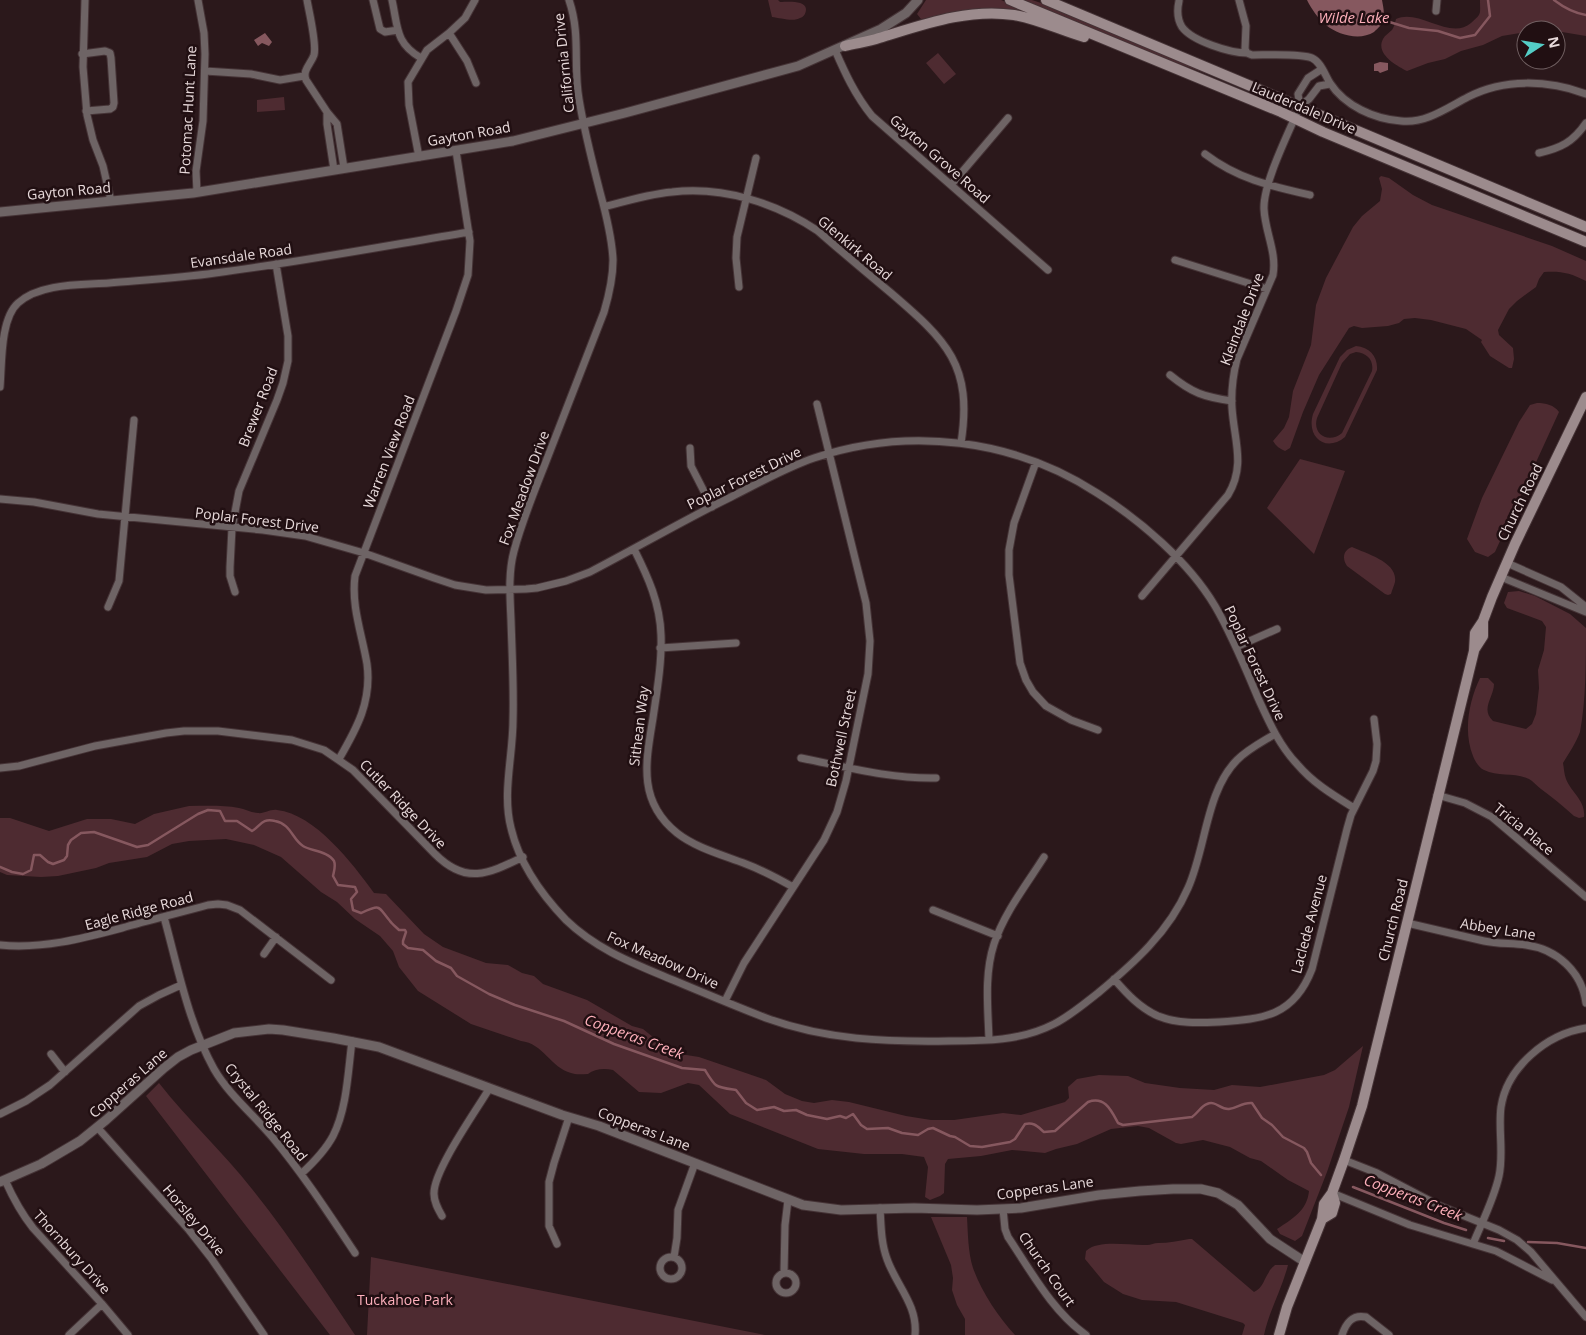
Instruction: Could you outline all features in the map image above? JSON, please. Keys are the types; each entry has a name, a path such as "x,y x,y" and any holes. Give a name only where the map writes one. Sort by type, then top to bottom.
{"main road":[{"name":"Lauderdale Drive","path":"1010,0 1586,242"},
{"name":"Lauderdale Drive","path":"1046,0 1586,227"},
{"path":"840,48 878,39 930,22 989,14 1008,14 1024,17 1069,33 1125,48"},
{"name":"Church Road","path":"1279,1335 1287,1306 1322,1219 1332,1213 1335,1203 1332,1193 1362,1106 1474,651 1483,636 1483,621 1507,563 1586,396"}],"street":[{"path":"85,0 82,54 86,111 103,166 111,201"},
{"name":"Potomac Hunt Lane","path":"197,192 196,171 205,71 204,33 198,0"},
{"path":"304,76 314,55 306,0"},
{"path":"373,0 380,29 385,32 398,30"},
{"path":"392,0 401,41 412,53 421,58"},
{"path":"419,156 409,104 408,82 426,50 465,18 475,0"},
{"name":"California Drive","path":"569,0 576,35 577,84 584,123"},
{"name":"Gayton Road","path":"0,212 197,192 513,141 798,66 890,24 906,13 918,0"},
{"path":"1178,0 1177,12 1182,27 1186,32 1224,49 1247,54 1308,57 1317,62 1330,84 1346,102 1360,110 1392,120 1403,122 1427,118 1469,97 1508,85 1558,85 1586,94"},
{"path":"1239,0 1246,26 1245,49 1247,54"},
{"path":"1436,0 1436,11"},
{"path":"449,33 467,61 476,83"},
{"name":"Gayton Grove Road","path":"840,48 852,87 872,116 1048,270"},
{"path":"82,54 105,51 110,53 111,58 114,102 110,109 86,111"},
{"name":"Kleindale Drive","path":"1142,596 1228,495 1234,483 1239,464 1232,401 1233,380 1238,359 1273,275 1274,262 1264,210 1265,197 1272,172 1300,106 1298,94 1308,78 1322,70"},
{"path":"205,71 251,74 280,80 304,76"},
{"path":"304,76 327,112 327,124 339,169"},
{"name":"Kleindale Drive","path":"1300,106 1309,99 1319,86 1330,84"},
{"path":"951,185 1008,118"},
{"name":"Fox Meadow Drive","path":"584,123 609,228 613,260 612,280 607,302 519,533 512,558 510,590 513,715 508,809 512,832 523,857 542,891 576,929 593,942 619,957 773,1020 808,1030 836,1036 898,1042 1003,1040 1023,1036 1055,1024 1081,1006 1143,953 1158,936 1184,896 1197,866 1216,794 1226,773 1249,749 1275,734"},
{"path":"1539,153 1554,150 1566,144 1573,139 1586,123"},
{"name":"Warren View Road","path":"339,759 359,724 368,685 367,665 354,600 355,576 462,296 470,263 469,232 456,151"},
{"path":"1205,154 1220,166 1237,174 1268,185 1310,195"},
{"path":"739,288 736,258 737,237 756,158"},
{"name":"Glenkirk Road","path":"604,207 659,193 689,190 719,192 786,212 818,231 923,321 935,333 949,353 960,380 965,407 961,443"},
{"name":"Evansdale Road","path":"0,387 5,334 10,316 18,302 29,295 46,289 212,274 469,232"},
{"path":"1174,260 1267,289"},
{"name":"Brewer Road","path":"235,592 230,576 230,566 232,528 239,491 280,391 288,361 288,336 276,264"},
{"path":"1170,375 1193,392 1210,398 1232,401"},
{"name":"Bothwell Street","path":"725,1001 744,963 829,830 841,802 868,674 869,629 866,603 817,404"},
{"path":"108,607 119,581 134,420"},
{"name":"Poplar Forest Drive","path":"0,499 34,502 77,512 305,536 364,552 455,584 486,590 510,590 537,588 590,572 776,473 814,458 857,447 897,442 918,441 971,444 1036,462 1072,478 1111,502 1175,556 1207,593 1226,625 1275,734 1289,755 1310,778 1354,808"},
{"path":"690,448 691,466 712,507"},
{"path":"1036,462 1014,522 1009,550 1009,575 1020,663 1033,692 1046,706 1071,720 1098,730"},
{"name":"Sithean Way","path":"634,549 647,574 659,617 660,648 655,704 646,759 646,774 650,795 658,812 671,828 684,838 768,872 793,887"},
{"path":"1507,563 1561,587 1586,607"},
{"path":"1501,577 1586,612"},
{"path":"1236,647 1277,628"},
{"path":"660,648 736,643"},
{"name":"Laclede Avenue","path":"1114,979 1129,996 1148,1011 1157,1016 1178,1022 1192,1023 1259,1018 1273,1013 1288,1004 1305,986 1312,969 1347,829 1354,808 1376,762 1377,744 1374,719"},
{"name":"Cutler Ridge Drive","path":"0,768 19,766 95,746 166,732 197,730 292,740 324,750 339,759 360,776 434,854 449,866 463,872 486,873 523,857"},
{"path":"801,758 892,776 936,778"},
{"name":"Tricia Place","path":"1438,795 1465,803 1492,817 1586,897"},
{"path":"989,1040 988,976 994,944 1011,909 1044,857"},
{"name":"Eagle Ridge Road","path":"0,944 22,946 78,940 208,905 218,904 240,910 331,980"},
{"path":"933,910 998,936"},
{"name":"Crystal Ridge Road","path":"164,917 182,985 202,1045 219,1078 272,1137 301,1174 356,1253"},
{"name":"Abbey Lane","path":"1406,923 1484,942 1526,945 1548,951 1560,959 1576,976 1581,985 1586,1003"},
{"path":"264,954 276,937"},
{"path":"0,1114 39,1093 140,1006 182,985"},
{"path":"1474,1244 1499,1177 1501,1160 1501,1107 1509,1085 1519,1069 1538,1049 1557,1037 1586,1028"},
{"name":"Copperas Lane","path":"3,1181 48,1160 80,1141 178,1057 202,1045 234,1033 269,1029 352,1041 379,1047 489,1089 599,1126 788,1200 822,1208 841,1210 880,1208 1003,1209 1140,1190 1201,1189 1218,1193 1238,1205 1270,1239 1305,1262"},
{"path":"301,1174 326,1148 335,1131 342,1109 352,1041"},
{"path":"51,1054 65,1072"},
{"path":"442,1216 435,1202 436,1178 489,1089"},
{"path":"557,1244 549,1226 549,1182 569,1117"},
{"name":"Horsley Drive","path":"97,1127 189,1230 211,1258 264,1335"},
{"path":"1344,1160 1377,1173 1440,1206 1505,1233 1517,1240 1531,1252 1586,1317"},
{"path":"674,1257 678,1238 678,1210 695,1163"},
{"name":"Thornbury Drive","path":"3,1181 24,1217 128,1335"},
{"path":"1332,1193 1410,1225 1474,1244 1511,1258 1555,1281"},
{"path":"784,1273 788,1200"},
{"path":"880,1208 884,1250 891,1269 912,1309 915,1335"},
{"name":"Church Court","path":"1003,1209 1005,1229 1008,1237 1061,1313 1086,1335"},
{"path":"69,1335 102,1304"},
{"path":"1342,1335 1347,1323 1361,1316 1389,1335"}],"green space":[{"path":"768,0 803,4 806,9 804,16 794,20 772,17"},
{"path":"926,0 1001,0 1021,9 1020,11 921,19 917,14"},
{"path":"1024,0 1032,0 1056,8 1222,77 1221,79 1158,56"},
{"path":"1480,0 1586,0 1586,36 1566,33 1566,20 1516,20 1516,34 1502,36 1445,59 1407,71 1388,59 1382,50 1381,44 1383,39 1392,30 1396,19 1414,18 1444,27 1463,28 1479,15"},
{"path":"938,53 956,74 944,84 926,63"},
{"path":"284,97 285,110 257,112 257,100"},
{"path":"1381,176 1389,178 1413,195 1432,205 1552,246 1586,261 1586,281 1566,273 1544,272 1536,287 1509,309 1498,330 1499,335 1513,348 1514,359 1512,368 1490,356 1481,342 1482,340 1466,329 1431,320 1404,319 1399,323 1388,326 1362,328 1354,326 1349,328 1319,375 1290,448 1285,451 1273,441 1284,428 1289,417 1293,391 1311,345 1316,305 1326,278 1353,227 1362,216 1380,201 1382,189 1379,178"},
{"path":"1356,346 1365,348 1374,357 1377,370 1345,437 1338,442 1325,443 1315,436 1312,430 1313,414 1340,357 1347,350","holes":["1360,353 1371,360 1372,371 1342,433 1332,438 1327,438 1319,433 1316,424 1317,418 1342,363 1350,354"]},
{"path":"1537,403 1550,405 1559,412 1495,552 1488,557 1475,552 1467,539 1482,498 1519,422 1530,405"},
{"path":"1300,459 1345,471 1314,554 1267,508"},
{"path":"1352,547 1373,556 1392,569 1395,575 1395,582 1391,594 1385,594 1347,566 1344,555"},
{"path":"1519,591 1535,596 1570,614 1586,628 1585,694 1580,732 1563,763 1568,784 1583,806 1584,817 1574,816 1529,779 1482,769 1475,760 1470,746 1468,726 1470,706 1480,678 1488,678 1494,684 1488,707 1489,716 1493,721 1526,729 1532,724 1536,714 1539,688 1538,670 1544,650 1546,627 1542,621 1507,608 1504,603 1508,592"},
{"path":"189,806 227,806 260,813 277,810 291,814 319,830 344,855 374,893 386,894 424,934 443,947 486,963 508,965 522,973 534,976 543,984 587,1000 632,1026 643,1029 669,1050 699,1057 766,1080 785,1094 802,1101 814,1103 832,1100 849,1102 931,1120 954,1120 1003,1113 1021,1115 1065,1102 1069,1098 1068,1087 1077,1079 1099,1075 1128,1076 1145,1083 1180,1088 1214,1090 1232,1085 1260,1087 1324,1075 1335,1070 1363,1046 1349,1107 1327,1172 1302,1236 1295,1241 1280,1234 1277,1229 1298,1214 1308,1198 1309,1191 1288,1180 1261,1161 1250,1158 1230,1147 1203,1140 1181,1144 1176,1143 1149,1128 1138,1126 1111,1129 1077,1144 1045,1153 1012,1150 981,1156 948,1159 945,1164 944,1193 930,1200 925,1197 928,1167 924,1157 902,1154 864,1154 818,1149 730,1114 699,1085 688,1083 661,1093 639,1092 613,1070 599,1069 588,1074 571,1073 558,1066 529,1043 471,1024 418,991 399,967 393,951 380,936 355,919 337,902 321,892 281,857 254,845 226,839 189,841 172,844 147,857 109,863 96,868 58,876 7,875 0,872 0,818 10,818 49,831 87,819 111,819 135,824 154,814"},
{"name":"Tuckahoe Park","path":"159,1083 266,1206 355,1335 330,1335 146,1096"},
{"path":"931,1217 967,1217 968,1243 973,1268 991,1304 1015,1335 965,1335 965,1319 957,1305 952,1290 951,1265"},
{"path":"1192,1239 1254,1292 1261,1286 1275,1265 1288,1265 1264,1335 1242,1335 1245,1325 1243,1323 1176,1302 1142,1300 1123,1294 1104,1282 1085,1259 1086,1251 1099,1245 1148,1245"},
{"name":"Tuckahoe Park","path":"371,1257 765,1335 367,1335"}],"water":[{"name":"Wilde Lake","path":"1307,0 1382,0 1383,20 1374,32 1368,35 1349,36 1331,29 1323,23"},
{"path":"265,33 272,42 269,46 262,43 258,46 254,40"},
{"path":"1380,62 1388,63 1388,70 1380,73 1374,71 1374,64"}],"waterway":[{"path":"1383,20 1409,28 1438,31 1460,38 1475,35 1490,16 1488,0"},
{"path":"1554,0 1577,13 1586,15"},
{"name":"Copperas Creek","path":"0,867 23,874 31,870 34,855 40,855 53,864 64,860 67,856 68,845 71,840 81,833 94,832 137,847 148,845 198,814 208,810 220,811 225,821 237,821 252,831 264,822 275,821 285,825 299,843 306,848 328,855 334,861 333,876 338,885 355,887 357,892 351,899 353,910 361,913 373,908 381,910 399,930 405,930 403,944 408,948 423,950 436,961 451,968 457,976 489,994 515,1005 564,1021 614,1044 682,1068 705,1070 717,1086 736,1090 746,1103 757,1110 774,1107 784,1111 796,1110 807,1115 827,1119 840,1116 846,1118 853,1114 861,1125 867,1129 888,1128 902,1133 918,1135 933,1128 955,1137 970,1146 982,1147 1010,1142 1015,1139 1025,1124 1033,1124 1044,1132 1055,1131 1088,1102 1094,1101 1107,1105 1118,1123 1123,1125 1192,1117 1203,1106 1210,1103 1226,1109 1252,1103 1262,1118 1272,1125 1283,1137 1304,1148 1311,1163 1321,1175"},
{"name":"Copperas Creek","path":"1353,1187 1466,1230"},
{"name":"Copperas Creek","path":"1488,1238 1504,1241"},
{"name":"Copperas Creek","path":"1528,1242 1557,1243 1586,1248"}]}
